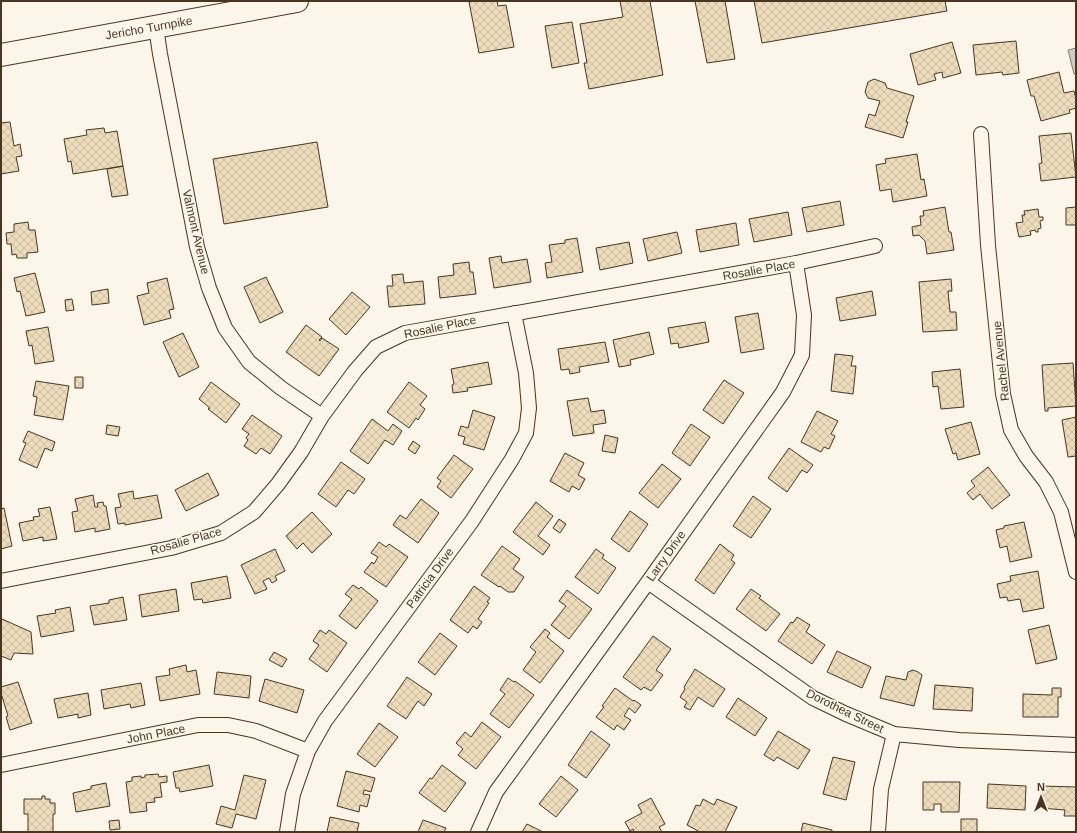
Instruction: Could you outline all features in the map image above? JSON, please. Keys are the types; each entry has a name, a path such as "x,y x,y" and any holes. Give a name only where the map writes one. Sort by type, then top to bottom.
{"main road":[{"name":"Jericho Turnpike","path":"1,55 297,1"}],"street":[{"name":"Valmont Avenue","path":"156,27 197,247 209,288 225,328 250,362 281,388 322,416"},
{"name":"Rachel Avenue","path":"981,134 988,245 1003,394 1011,430 1026,456 1046,482 1060,512 1076,572"},
{"name":"Rosalie Place","path":"1,581 171,548 221,533 254,512 278,484 301,452 322,416 355,371 376,347 405,333 796,263 875,246"},
{"name":"Larry Drive","path":"478,832 496,792 783,392 802,355 804,315 796,263"},
{"name":"Patricia Drive","path":"287,832 293,794 308,751 325,721 472,521 512,459 526,433 529,408 526,373 514,313"},
{"name":"Dorothea Street","path":"648,582 813,698 846,714 894,734 959,740 1076,745"},
{"name":"John Place","path":"1,765 198,725 228,725 256,731 308,751"},
{"path":"878,832 881,789 894,734"}],"shaded area":[{"path":"1076,48 1076,74 1074,74 1068,50"}],"building":[{"path":"497,1 498,6 506,5 514,47 479,53 469,2"},
{"path":"620,1 650,1 663,75 589,89 584,63 587,63 580,24 623,17"},
{"path":"695,1 725,1 735,59 707,63"},
{"path":"754,1 945,1 947,11 762,43"},
{"path":"572,22 579,63 552,68 545,26"},
{"path":"1016,41 1019,73 1003,75 1002,72 976,75 973,45"},
{"path":"952,42 961,73 943,78 942,72 934,74 936,80 918,85 910,54"},
{"path":"1059,72 1064,93 1074,91 1076,108 1069,110 1070,113 1041,121 1034,96 1031,96 1027,80"},
{"path":"874,79 885,83 887,88 914,96 903,138 865,127 869,114 875,116 880,101 868,98 865,92 868,82"},
{"path":"10,122 14,146 20,144 22,156 16,157 19,171 1,174 1,123"},
{"path":"104,128 105,133 117,131 123,166 73,174 71,161 68,162 64,139 87,135 86,130"},
{"path":"1071,133 1076,177 1041,181 1039,164 1042,163 1039,136"},
{"path":"317,142 328,207 224,224 213,159"},
{"path":"917,154 921,180 924,179 927,196 893,202 891,189 880,191 876,165 886,163 885,159"},
{"path":"123,166 128,195 112,197 107,169"},
{"path":"840,201 844,225 807,232 802,208"},
{"path":"945,207 949,232 951,232 954,250 927,254 925,241 919,235 913,236 912,227 921,225 920,216 924,216 923,211"},
{"path":"1076,207 1076,225 1066,225 1066,208"},
{"path":"1038,209 1039,217 1043,217 1043,220 1040,221 1041,228 1038,229 1038,232 1035,230 1030,231 1031,235 1019,237 1016,223 1023,222 1022,215 1025,215 1024,211"},
{"path":"788,212 792,235 754,242 749,219"},
{"path":"28,222 29,230 35,230 38,252 27,253 27,258 17,258 16,254 12,255 11,244 7,244 6,233 14,232 14,224"},
{"path":"736,223 739,245 700,252 696,230"},
{"path":"677,232 682,253 648,261 643,239"},
{"path":"577,238 583,272 547,278 545,263 552,262 549,245 565,243 565,240"},
{"path":"629,242 633,263 600,270 596,248"},
{"path":"501,256 502,263 527,259 531,282 494,288 489,258"},
{"path":"469,262 470,272 473,272 476,294 440,298 438,277 454,275 453,264"},
{"path":"35,273 45,312 26,316 20,291 17,292 14,278"},
{"path":"403,274 404,283 423,281 425,304 389,307 387,286 393,286 392,275"},
{"path":"266,277 283,312 260,323 244,287"},
{"path":"167,278 174,309 169,310 171,318 144,325 137,296 149,293 147,283"},
{"path":"951,279 952,291 948,291 950,312 956,312 957,330 923,332 919,282"},
{"path":"108,289 109,303 92,305 91,292"},
{"path":"872,291 876,315 840,321 836,298"},
{"path":"352,292 370,307 346,335 329,319"},
{"path":"72,299 74,310 66,311 65,300"},
{"path":"758,313 764,349 741,353 735,317"},
{"path":"705,322 709,342 679,348 678,343 671,344 668,328"},
{"path":"306,325 322,337 319,340 320,341 322,338 339,349 319,376 286,352"},
{"path":"48,327 54,361 35,364 32,345 29,346 26,331"},
{"path":"649,332 654,354 630,360 631,365 619,367 613,340"},
{"path":"183,333 199,367 179,377 163,342"},
{"path":"605,342 609,362 579,367 580,372 570,374 569,369 561,370 558,349"},
{"path":"835,354 853,356 851,366 856,366 853,394 831,391"},
{"path":"488,362 492,384 467,388 468,391 453,393 452,385 454,384 451,369"},
{"path":"1073,363 1076,406 1048,408 1048,411 1045,411 1042,365"},
{"path":"960,369 964,407 941,409 938,386 933,387 932,372"},
{"path":"75,377 83,377 83,388 75,388"},
{"path":"724,380 744,393 723,424 703,410"},
{"path":"36,381 69,386 63,420 34,415 37,397 33,396"},
{"path":"211,382 240,404 226,423 208,409 210,408 199,399"},
{"path":"409,382 427,396 420,405 425,409 418,420 416,418 409,428 387,412"},
{"path":"588,398 591,412 604,410 606,423 593,425 594,433 573,436 567,401"},
{"path":"473,410 495,417 484,450 463,444 465,437 458,435 461,426 468,428"},
{"path":"817,411 838,421 831,434 835,436 829,449 824,447 821,452 801,442"},
{"path":"252,415 282,436 270,454 261,448 256,454 244,446 248,440 246,438 249,434 242,429"},
{"path":"1076,417 1076,456 1068,457 1062,420"},
{"path":"372,419 388,431 393,424 402,431 393,445 385,440 368,464 350,451"},
{"path":"971,422 980,454 958,460 956,453 953,454 945,429"},
{"path":"691,424 710,437 690,466 672,453"},
{"path":"107,425 120,427 118,436 106,434"},
{"path":"28,431 55,442 52,451 45,448 37,468 19,460 26,443 23,442"},
{"path":"605,435 618,438 615,453 602,451"},
{"path":"413,441 420,446 415,454 408,449"},
{"path":"789,448 813,465 807,473 802,470 787,492 768,478"},
{"path":"565,453 584,463 578,475 585,479 579,490 572,486 569,492 550,481"},
{"path":"454,455 473,469 451,498 437,487 441,481 437,478"},
{"path":"341,462 365,479 354,494 348,490 336,507 318,494"},
{"path":"662,464 681,479 658,508 639,493"},
{"path":"988,467 1010,495 992,509 980,494 973,500 967,493 975,486 971,481"},
{"path":"208,473 219,495 186,511 175,490"},
{"path":"133,491 134,499 157,495 162,518 125,525 125,523 118,524 115,508 121,507 118,494"},
{"path":"93,495 95,507 98,507 97,503 103,502 104,506 106,506 110,529 95,532 95,528 75,532 72,512 78,511 75,499"},
{"path":"753,496 771,509 751,538 733,526"},
{"path":"421,499 439,513 418,543 393,525 400,515 406,519"},
{"path":"536,502 553,516 538,536 550,545 543,555 513,532"},
{"path":"50,507 57,539 43,541 43,537 23,541 19,523 34,520 33,517 40,516 38,509"},
{"path":"4,508 12,546 1,549 1,509"},
{"path":"630,511 648,524 629,552 611,539"},
{"path":"312,512 332,534 312,553 303,543 297,549 286,536"},
{"path":"559,519 566,524 560,533 553,528"},
{"path":"1024,522 1032,557 1010,562 1007,546 1000,548 996,530 1004,528 1004,526"},
{"path":"379,542 386,547 389,544 408,557 386,587 364,572 372,562 374,564 378,557 371,553"},
{"path":"720,544 734,555 731,560 735,563 714,594 695,580"},
{"path":"502,546 520,559 513,569 524,577 514,592 508,592 481,575"},
{"path":"275,549 285,571 275,576 277,580 272,583 269,578 263,581 267,589 255,594 241,565"},
{"path":"596,549 604,555 602,558 616,568 598,594 575,577"},
{"path":"1038,571 1044,608 1023,612 1020,599 1008,601 1007,597 1000,598 997,584 1011,581 1010,576"},
{"path":"227,576 231,598 203,603 202,599 194,600 191,583"},
{"path":"353,585 359,589 361,587 378,601 356,629 339,616 352,599 345,594"},
{"path":"474,586 490,598 487,602 489,603 478,619 482,622 477,629 473,626 468,633 450,620"},
{"path":"176,589 179,611 142,617 139,595"},
{"path":"751,589 761,596 759,598 780,614 766,631 736,609"},
{"path":"567,590 592,609 569,639 551,625 566,606 559,601"},
{"path":"123,597 127,620 94,625 90,606 109,603 109,600"},
{"path":"70,607 74,631 41,637 37,616 56,613 55,610"},
{"path":"797,617 810,625 806,632 825,645 812,664 778,641 791,622 793,623"},
{"path":"2,619 31,632 33,654 14,653 11,660 1,656"},
{"path":"1049,625 1057,659 1036,664 1028,630"},
{"path":"545,629 550,633 547,637 564,651 540,683 523,670 536,652 530,647"},
{"path":"320,630 326,634 329,630 347,643 327,672 309,659 319,645 313,641"},
{"path":"440,633 457,646 435,675 418,662"},
{"path":"653,636 671,649 656,670 663,675 651,691 644,687 641,690 623,677"},
{"path":"837,651 871,667 862,688 827,672"},
{"path":"274,652 287,659 282,667 269,660"},
{"path":"186,665 187,672 196,670 200,694 160,701 156,677 170,675 169,669"},
{"path":"695,669 725,689 713,707 698,697 690,710 684,707 687,702 680,697"},
{"path":"913,670 922,675 914,706 880,698 886,676 906,680 908,672"},
{"path":"217,672 251,676 249,698 214,694"},
{"path":"407,677 432,694 424,706 418,701 406,719 387,706"},
{"path":"508,678 514,682 515,681 534,695 509,728 490,714 505,694 500,690"},
{"path":"265,679 304,690 297,713 259,701"},
{"path":"18,682 32,723 10,730 6,717 8,716 1,693 1,687"},
{"path":"141,683 145,705 131,708 130,704 104,709 101,690"},
{"path":"935,685 973,688 972,711 933,709"},
{"path":"615,688 641,705 635,713 629,708 624,716 631,720 624,730 617,725 614,730 596,717 604,707 602,706"},
{"path":"1052,688 1061,688 1061,697 1058,697 1058,717 1023,717 1023,694 1052,695"},
{"path":"88,693 91,715 78,718 78,714 58,718 54,699"},
{"path":"738,698 767,718 755,736 726,717"},
{"path":"482,722 501,737 476,769 458,755 463,749 456,743 465,732 471,737"},
{"path":"379,723 398,737 375,767 357,754"},
{"path":"591,731 610,745 586,778 568,765"},
{"path":"778,731 810,750 798,769 777,757 774,761 764,755"},
{"path":"833,757 855,762 846,800 823,794"},
{"path":"209,765 213,786 180,792 179,788 176,788 173,772"},
{"path":"442,765 466,783 445,812 419,793"},
{"path":"346,771 375,778 371,792 364,790 363,794 370,795 367,807 360,805 359,812 337,806"},
{"path":"158,774 159,777 167,776 167,782 160,783 162,797 154,798 155,802 146,803 147,811 130,813 126,782 132,781 132,777 141,776 141,778 145,777 145,775"},
{"path":"244,775 266,780 256,819 236,814 232,828 216,824 221,806 235,810"},
{"path":"561,776 578,790 556,817 539,804"},
{"path":"923,782 960,782 959,812 941,812 941,804 934,804 934,810 923,810"},
{"path":"106,783 110,806 76,812 73,793 91,789 91,786"},
{"path":"988,784 1026,786 1025,810 987,808"},
{"path":"1041,786 1076,787 1076,816 1064,816 1065,810 1040,808"},
{"path":"42,796 45,796 45,799 50,799 50,803 55,803 55,814 53,814 53,832 28,832 28,814 24,814 24,799 42,799"},
{"path":"651,798 665,824 659,827 662,832 634,832 633,829 630,831 625,822 642,813 638,805"},
{"path":"703,799 714,805 717,799 737,807 725,832 700,832 687,825 696,805 700,806"},
{"path":"330,817 359,823 357,832 327,832"},
{"path":"961,819 977,819 977,832 961,832"},
{"path":"119,820 120,829 110,830 109,821"},
{"path":"423,820 446,828 444,832 418,832"},
{"path":"803,823 832,830 832,832 801,832"},
{"path":"527,824 543,832 522,832"}]}
